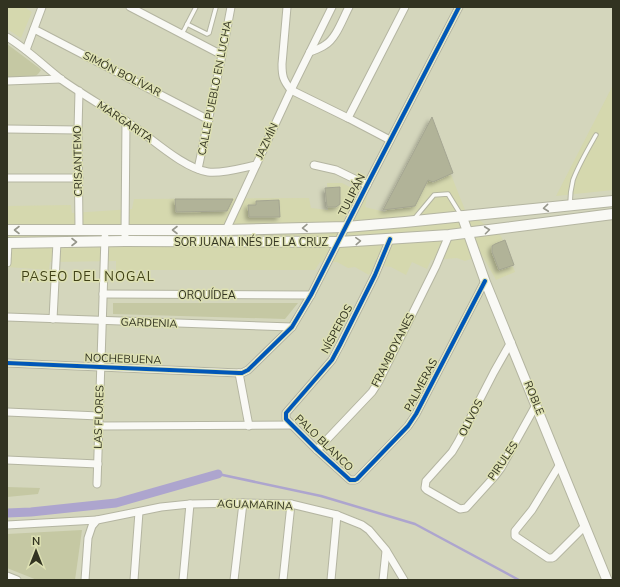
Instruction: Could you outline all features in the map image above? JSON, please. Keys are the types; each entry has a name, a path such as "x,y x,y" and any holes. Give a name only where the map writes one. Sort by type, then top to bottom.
{"main road":[{"name":"SOR JUANA INÉS DE LA CRUZ","path":"7,230 226,230 346,227 412,222 613,201"},
{"name":"SOR JUANA INÉS DE LA CRUZ","path":"8,243 105,241 339,242 449,235 613,214"},
{"path":"272,229 272,242"}],"street":[{"path":"26,50 42,7"},
{"path":"130,7 222,55"},
{"name":"CALLE PUEBLO EN LUCHA","path":"198,169 231,7"},
{"path":"287,7 282,73 285,82 291,90 390,140"},
{"name":"JAZMÍN","path":"226,230 291,90 332,7"},
{"path":"310,52 324,46 329,42 349,7"},
{"path":"348,118 405,7"},
{"name":"TULIPÁN","path":"239,373 248,370 292,328 339,242 459,7"},
{"name":"SIMÓN BOLÍVAR","path":"34,29 209,120"},
{"name":"MARGARITA","path":"7,37 26,50 61,79 126,121 184,163 208,172 218,172 256,165"},
{"path":"7,81 61,79"},
{"name":"CRISANTEMO","path":"79,91 79,230"},
{"path":"125,241 126,121"},
{"path":"7,129 78,130"},
{"path":"314,165 336,170 367,185"},
{"path":"7,178 79,178"},
{"name":"ROBLE","path":"462,216 485,281 607,580"},
{"name":"LAS FLORES","path":"97,484 105,230"},
{"name":"FRAMBOYANES","path":"317,450 372,392 379,381 436,266 449,235"},
{"name":"NÍSPEROS","path":"285,417 286,413 332,360 375,275 390,239"},
{"path":"53,319 57,242"},
{"path":"7,263 8,243"},
{"name":"PALMERAS","path":"352,480 357,479 408,426 416,414 485,281"},
{"name":"ORQUÍDEA","path":"103,294 311,295"},
{"name":"GARDENIA","path":"7,317 292,328"},
{"name":"OLIVOS","path":"460,509 427,490 425,488 426,481 452,452 510,342"},
{"name":"NOCHEBUENA","path":"7,363 239,373"},
{"path":"239,373 249,426"},
{"name":"PIRULES","path":"460,509 466,508 501,468 536,405"},
{"path":"7,412 99,416"},
{"name":"PALO BLANCO","path":"285,417 317,450 350,480 352,480"},
{"path":"99,426 292,425"},
{"path":"7,460 98,464"},
{"path":"560,464 539,500 515,531 515,534 548,558 552,558 585,526"},
{"path":"234,580 243,503"},
{"path":"183,580 190,504"},
{"name":"AGUAMARINA","path":"7,525 97,520 161,507 190,504 291,504 337,515 362,525 369,530 386,550 404,580"},
{"path":"283,580 291,504"},
{"path":"134,580 139,512"},
{"path":"331,580 337,515"},
{"path":"85,580 88,538 92,526 97,520"},
{"path":"383,580 386,550"},
{"path":"7,576 18,580"}],"lane":[{"path":"182,34 196,7"},
{"path":"187,24 206,34 209,33 216,7"},
{"path":"569,205 573,180 596,135"},
{"path":"412,222 434,195 448,194 462,216"}],"shaded area":[{"path":"7,7 24,7 32,12 21,38 7,29"},
{"path":"7,44 39,68 41,70 38,74 34,77 7,77"},
{"path":"613,85 613,190 556,196"},
{"path":"431,124 465,210 501,236 515,272 496,280 482,255 465,261 457,258 431,260 427,269 412,262 406,275 391,267 375,265 369,275 355,267 348,268 337,262 320,262 315,270 116,270 116,261 50,262 49,270 7,267 7,206 71,205 72,213 132,209 134,199 309,198 311,208 328,210 327,183 342,183 367,196 365,207 385,212"},
{"path":"113,303 298,303 285,319 113,314"},
{"path":"7,487 40,488 38,494 7,497"},
{"path":"82,530 75,580 37,580 7,568 7,534"}],"building":[{"path":"432,117 453,173 433,182 428,180 415,206 383,210"},
{"path":"340,187 340,204 336,207 327,207 325,188"},
{"path":"175,199 233,199 227,211 176,212"},
{"path":"279,200 280,217 249,217 248,205 256,205 256,201"},
{"path":"505,240 514,265 499,270 492,252 492,246"}],"waterway":[{"path":"218,474 321,496 415,524 519,580"},
{"path":"7,513 116,503 218,474"}],"cycle path":[{"path":"7,363 239,373 248,370 292,327 311,295 459,7"},
{"path":"390,239 375,275 332,360 286,413 286,419 350,480 357,479 408,426 416,414 485,281"}],"district":[{"name":"PASEO DEL NOGAL","path":"88,277"}]}
